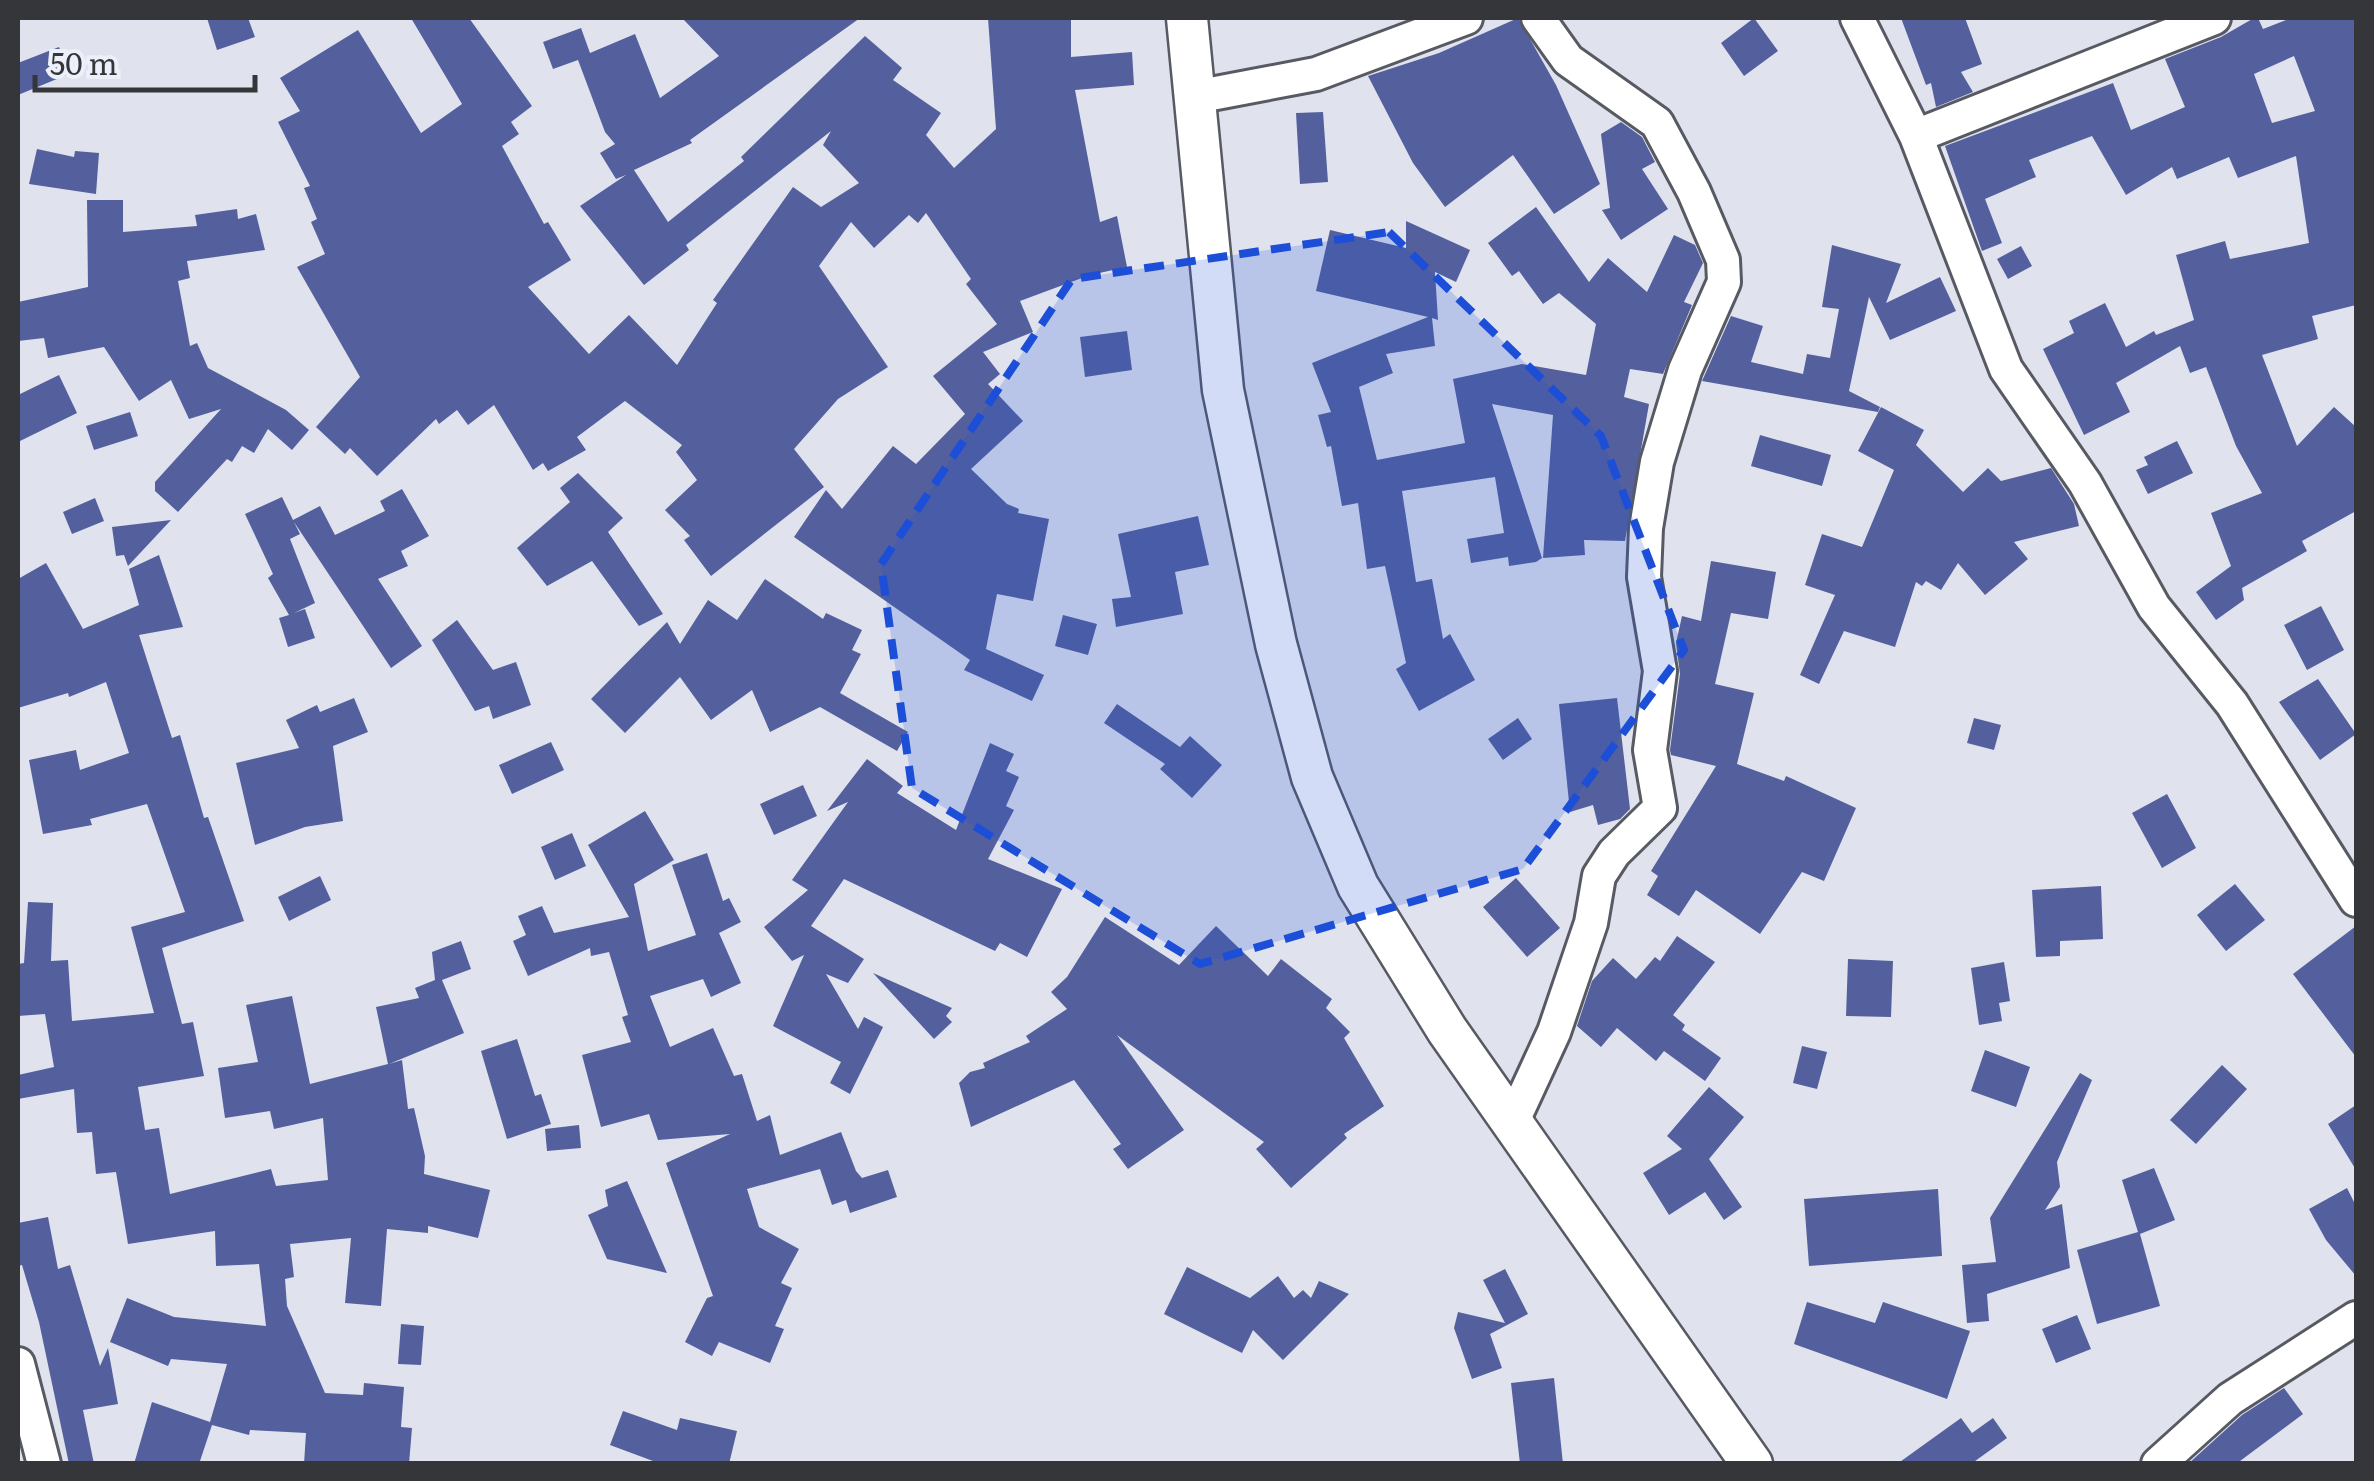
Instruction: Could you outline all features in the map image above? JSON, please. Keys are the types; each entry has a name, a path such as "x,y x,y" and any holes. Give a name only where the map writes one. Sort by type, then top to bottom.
{"main road":[{"path":"1187,18 1223,390 1276,644 1312,776 1358,886 1447,1030 1752,1464"}],"street":[{"path":"1195,97 1316,74 1466,18"},
{"path":"1512,1123 1554,1032 1591,923 1599,876 1614,853 1660,808 1650,750 1660,670 1644,576 1646,528 1656,462 1685,370 1724,282 1723,260 1702,208 1657,122 1568,60 1538,18"},
{"path":"1857,18 1916,136 2006,370 2085,484 2154,607 2232,704 2356,900"},
{"path":"1916,136 2214,18"},
{"path":"2158,1464 2230,1399 2356,1318"},
{"path":"18,1364 44,1464"}],"highlighted area":[{"path":"1389,232 1601,436 1684,650 1523,869 1200,964 912,788 881,564 1072,279"}],"building":[{"path":"207,18 248,18 255,37 217,50"},
{"path":"411,18 469,18 532,106 511,122 519,134 502,146 544,224 548,222 571,260 528,287 589,354 629,315 677,365 717,303 713,300 793,187 821,207 859,183 823,145 831,131 686,245 689,250 644,285 580,206 626,175 616,179 600,153 615,144 605,132 578,60 553,69 543,42 581,28 590,53 635,34 660,98 719,56 682,18 860,18 690,140 692,143 634,170 668,222 744,161 741,157 865,36 902,68 893,80 941,113 926,135 954,168 996,129 988,18 1071,18 1071,57 1132,52 1134,85 1075,90 1100,222 1117,216 1127,267 1090,275 1020,301 1033,332 983,352 1000,374 988,384 1023,421 971,469 1007,504 1019,509 1018,513 1049,519 1033,601 997,594 986,649 1044,675 1032,701 964,670 970,660 794,537 826,490 842,509 893,446 916,464 965,414 933,376 997,324 966,284 971,279 926,213 918,223 909,215 874,248 851,222 819,266 888,367 838,399 794,449 824,487 711,576 684,540 690,536 665,510 697,480 676,452 682,445 625,401 577,437 586,450 548,471 543,463 533,470 494,405 468,425 457,410 439,424 436,419 377,476 350,448 345,454 316,427 360,377 297,267 325,254 311,222 317,219 304,188 310,186 278,122 300,111 280,78 358,30 421,133 462,104"},
{"path":"1518,18 1556,85 1600,184 1554,214 1513,155 1445,207 1413,163 1368,76 1439,53"},
{"path":"1754,18 1778,51 1744,76 1721,43"},
{"path":"1901,18 1965,18 1982,64 1961,72 1973,92 1936,107 1931,83 1926,85"},
{"path":"2254,18 2258,18 2263,29 2291,18 2356,18 2356,305 2312,316 2318,339 2262,355 2297,446 2334,407 2356,427 2356,511 2302,541 2307,551 2242,588 2244,600 2216,620 2196,592 2231,566 2211,513 2262,493 2236,446 2206,367 2190,373 2180,346 2116,383 2130,412 2084,435 2043,349 2074,333 2069,321 2105,303 2126,347 2154,331 2156,335 2194,320 2176,255 2225,241 2230,259 2309,243 2296,156 2238,178 2229,157 2177,179 2172,167 2126,195 2092,136 2029,160 2036,177 1985,199 2002,243 1982,251 1945,146 2113,83 2131,130 2185,107 2165,59 2221,37","holes":["2294,56 2315,111 2272,123 2254,74"]},
{"path":"59,47 69,74 18,95 18,63"},
{"path":"1323,112 1328,182 1300,184 1296,113"},
{"path":"1621,122 1642,137 1655,162 1642,169 1668,209 1621,240 1602,210 1610,208 1601,134"},
{"path":"37,149 74,157 75,151 99,153 96,194 29,184"},
{"path":"87,200 123,200 123,232 197,226 195,215 237,209 238,219 256,214 265,250 187,261 190,278 178,281 190,346 197,343 208,368 286,410 309,430 292,450 268,429 254,453 242,446 232,462 227,459 178,512 155,491 155,482 221,409 189,419 171,380 139,401 104,347 48,358 44,338 18,341 18,302 88,287"},
{"path":"1536,207 1589,282 1608,258 1647,292 1674,235 1695,245 1703,263 1684,302 1692,305 1663,374 1630,369 1624,397 1649,404 1625,541 1584,540 1585,555 1543,558 1553,415 1492,404 1542,558 1536,562 1509,566 1508,557 1471,563 1467,539 1504,533 1495,477 1402,491 1416,582 1432,579 1443,639 1450,634 1475,680 1419,711 1396,669 1406,663 1385,566 1367,569 1358,503 1342,506 1331,446 1327,447 1318,415 1331,412 1312,363 1428,317 1316,291 1330,230 1406,248 1406,221 1470,250 1456,282 1435,272 1435,346 1386,354 1393,373 1359,387 1377,460 1465,443 1453,379 1522,364 1586,375 1596,324 1559,293 1543,304 1519,271 1512,276 1488,243"},
{"path":"1832,245 1901,264 1886,303 1940,277 1956,311 1890,340 1869,297 1849,391 1880,407 1878,412 1702,381 1731,316 1763,326 1751,362 1803,374 1807,354 1830,358 1839,309 1822,307"},
{"path":"2021,246 2032,266 2008,279 1997,259"},
{"path":"1127,331 1132,370 1085,377 1080,337"},
{"path":"59,375 77,413 18,442 18,395"},
{"path":"1881,407 1924,430 1916,445 1963,492 1988,468 2001,481 2051,468 2074,504 2079,526 2014,542 2028,559 1985,595 1958,563 1941,590 1926,581 1922,586 1916,582 1895,647 1844,631 1819,684 1800,675 1835,595 1805,585 1822,534 1862,547 1894,470 1858,451"},
{"path":"130,412 138,436 94,450 86,426"},
{"path":"1760,435 1831,455 1822,486 1751,466"},
{"path":"2177,441 2193,473 2148,494 2136,470 2148,465 2144,457"},
{"path":"578,473 623,518 608,532 663,614 639,626 592,561 547,586 517,548 570,502 560,488"},
{"path":"402,489 429,536 401,551 408,566 378,579 422,646 391,668 294,522 300,534 290,539 315,603 294,613 305,609 315,638 288,647 279,618 289,615 268,578 273,574 245,514 282,497 293,520 320,506 335,535 385,511 380,501"},
{"path":"95,498 104,521 72,534 63,512"},
{"path":"1198,516 1209,565 1175,572 1183,614 1116,627 1112,599 1131,597 1118,534"},
{"path":"171,520 128,566 124,555 116,556 112,527"},
{"path":"159,555 183,627 139,635 172,738 180,735 204,818 208,817 244,921 162,948 182,1024 193,1022 204,1076 138,1087 145,1130 159,1128 170,1194 271,1169 276,1186 328,1180 323,1118 274,1129 270,1111 225,1118 218,1068 258,1062 246,1005 292,996 310,1084 388,1064 376,1007 419,998 415,988 435,980 432,952 461,941 471,969 442,980 464,1033 389,1064 402,1060 408,1109 414,1108 425,1156 424,1174 490,1190 478,1238 428,1226 428,1233 387,1229 381,1306 345,1303 351,1238 290,1244 294,1277 285,1279 287,1306 325,1393 363,1395 364,1383 404,1387 401,1427 412,1428 409,1464 304,1464 306,1433 250,1430 249,1435 212,1425 199,1464 134,1464 152,1402 210,1422 227,1364 171,1359 168,1366 110,1342 127,1298 174,1317 266,1326 259,1264 216,1266 215,1231 128,1244 116,1172 96,1174 92,1132 77,1133 74,1089 18,1099 18,1075 54,1067 45,1014 18,1016 18,964 24,963 28,902 53,903 51,961 68,960 72,1021 154,1013 131,927 185,912 147,804 90,819 92,825 43,834 29,760 76,750 80,770 129,753 106,682 69,697 68,693 18,708 18,579 46,563 83,629 139,605 129,569"},
{"path":"1711,561 1776,572 1768,619 1731,613 1715,684 1754,693 1737,764 1784,781 1786,776 1856,808 1824,881 1802,872 1760,934 1696,890 1679,916 1647,895 1658,876 1651,871 1716,766 1671,755 1670,750 1680,674 1676,643 1682,616 1701,621"},
{"path":"765,579 823,619 826,613 862,630 852,650 861,654 840,693 908,732 897,751 820,707 770,732 752,690 711,720 680,677 625,733 591,699 667,622 680,644 708,600 737,620"},
{"path":"2321,606 2344,650 2307,670 2284,625"},
{"path":"1063,615 1097,624 1088,655 1055,646"},
{"path":"457,620 493,670 516,662 531,705 493,719 489,706 475,711 432,640"},
{"path":"2318,679 2356,734 2320,760 2279,702"},
{"path":"354,698 368,732 333,746 343,821 305,827 255,845 236,763 299,748 286,720 317,705 320,712"},
{"path":"1617,698 1630,809 1620,819 1598,825 1593,805 1570,812 1559,704"},
{"path":"1117,704 1180,747 1190,736 1222,765 1192,798 1160,769 1165,764 1104,723"},
{"path":"1518,718 1532,739 1503,760 1488,739"},
{"path":"1974,718 2001,725 1994,750 1967,743"},
{"path":"551,742 564,770 512,794 499,765"},
{"path":"990,743 1014,754 1006,771 1019,777 1006,806 1014,810 988,859 1062,889 1027,957 1000,943 995,951 844,879 811,926 864,959 848,983 826,974 858,1029 864,1017 883,1027 850,1094 830,1083 841,1062 773,1026 804,955 792,961 764,927 808,890 792,880 848,802 827,811 867,759 903,786 897,793 956,830"},
{"path":"803,785 817,816 774,835 760,804"},
{"path":"2167,794 2196,848 2162,868 2132,813"},
{"path":"645,811 674,860 634,884 648,951 696,935 672,865 707,853 723,901 729,898 741,922 719,933 741,983 711,997 703,979 650,996 670,1047 713,1028 734,1076 742,1074 757,1121 770,1115 780,1155 841,1132 862,1178 888,1170 897,1197 850,1213 846,1200 832,1205 820,1169 747,1189 759,1227 799,1249 781,1283 792,1288 775,1326 784,1329 770,1363 719,1342 712,1356 685,1342 707,1298 713,1296 666,1163 730,1134 658,1140 649,1114 601,1127 582,1055 631,1042 622,1017 628,1015 609,952 591,956 590,948 528,976 513,941 526,935 518,916 542,906 554,933 629,917 588,845"},
{"path":"572,833 586,866 555,880 541,847"},
{"path":"320,876 331,900 289,921 278,897"},
{"path":"1516,878 1560,928 1527,957 1483,907"},
{"path":"2235,884 2265,920 2226,951 2197,915"},
{"path":"2101,886 2103,939 2060,941 2060,956 2036,957 2032,890"},
{"path":"1105,917 1179,965 1216,926 1268,976 1281,959 1332,999 1326,1008 1350,1032 1344,1038 1384,1106 1344,1134 1347,1138 1291,1188 1256,1149 1264,1142 1117,1035 1184,1130 1128,1169 1113,1149 1121,1144 1074,1080 971,1127 959,1083 970,1072 985,1068 983,1063 1030,1042 1026,1036 1067,1009 1051,992 1067,977"},
{"path":"2356,926 2356,1057 2293,974"},
{"path":"1677,936 1715,962 1673,1015 1685,1025 1682,1030 1721,1058 1705,1081 1664,1051 1656,1061 1617,1028 1601,1047 1577,1026 1592,981 1613,958 1636,979 1655,957 1660,961"},
{"path":"1848,959 1893,961 1891,1017 1846,1016"},
{"path":"2004,962 2010,1001 1999,1003 2002,1021 1979,1025 1971,968"},
{"path":"873,973 952,1008 946,1016 952,1022 934,1039"},
{"path":"517,1039 535,1096 541,1094 551,1124 507,1139 481,1051"},
{"path":"1802,1046 1827,1052 1817,1089 1793,1083"},
{"path":"1985,1050 2030,1067 2016,1107 1971,1091"},
{"path":"2222,1065 2247,1089 2196,1144 2170,1120"},
{"path":"2080,1073 2092,1080 2057,1162 2060,1187 2045,1210 2062,1204 2070,1268 1987,1294 1989,1321 1967,1323 1962,1265 1996,1262 1990,1218"},
{"path":"1709,1087 1744,1117 1709,1159 1742,1207 1724,1220 1705,1192 1669,1215 1643,1173 1682,1149 1667,1136"},
{"path":"2356,1105 2356,1170 2328,1124"},
{"path":"579,1125 581,1148 547,1151 545,1129"},
{"path":"2154,1168 2175,1220 2140,1234 2160,1306 2097,1324 2077,1250 2138,1232 2122,1180"},
{"path":"627,1181 667,1273 607,1259 588,1215 608,1206 605,1190"},
{"path":"2347,1188 2356,1206 2356,1276 2326,1240 2309,1209"},
{"path":"1938,1189 1942,1256 1809,1266 1804,1199"},
{"path":"48,1217 58,1269 70,1265 100,1366 108,1348 118,1404 83,1410 94,1464 69,1464 39,1322 22,1265 18,1266 18,1223"},
{"path":"1187,1267 1250,1298 1278,1276 1294,1298 1303,1290 1311,1298 1319,1281 1349,1294 1283,1360 1253,1330 1242,1353 1164,1314"},
{"path":"1505,1269 1528,1314 1490,1334 1502,1368 1472,1379 1454,1328 1458,1312 1505,1323 1483,1280"},
{"path":"1807,1302 1875,1323 1883,1302 1970,1331 1947,1399 1794,1344"},
{"path":"2077,1315 2091,1349 2056,1363 2042,1329"},
{"path":"401,1324 424,1326 421,1365 398,1364"},
{"path":"1554,1378 1563,1464 1520,1464 1511,1383"},
{"path":"2284,1388 2303,1414 2236,1464 2188,1464 2242,1415"},
{"path":"623,1411 677,1430 680,1418 737,1431 729,1464 661,1464 610,1445"},
{"path":"1961,1418 1972,1433 1993,1418 2007,1438 1971,1464 1897,1464"}]}
